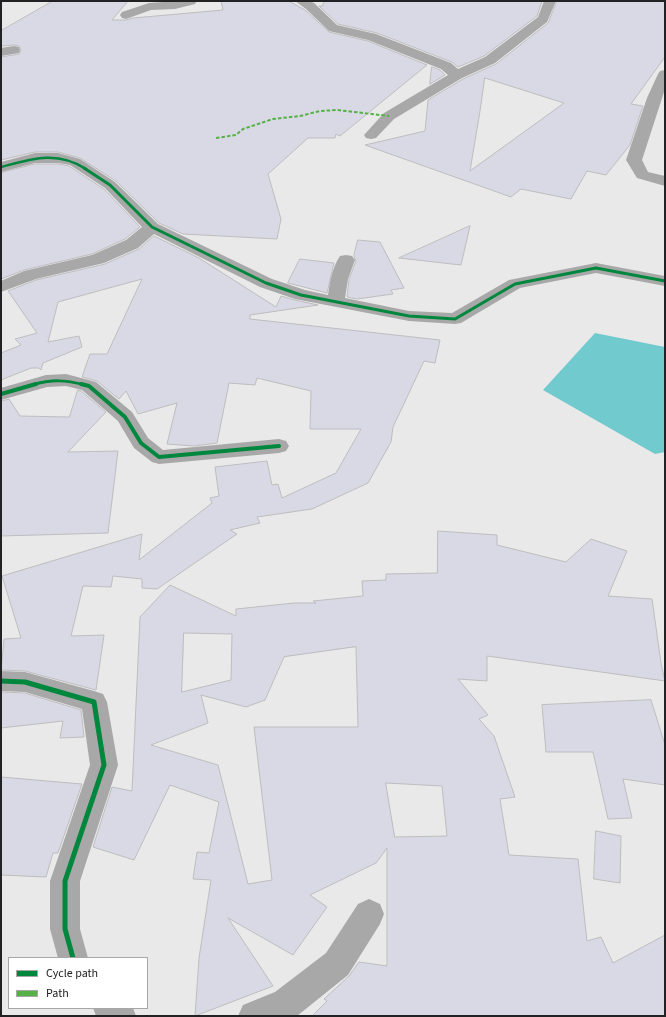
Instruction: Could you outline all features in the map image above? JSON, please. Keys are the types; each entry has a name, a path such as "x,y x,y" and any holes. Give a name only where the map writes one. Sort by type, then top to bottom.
{"street":[{"path":"136,1 156,7"},
{"path":"126,15 149,7 175,5 191,1"},
{"path":"301,1 310,6 333,28 372,37 446,66 457,75"},
{"path":"371,135 389,116 457,75 490,60 543,19 550,1"},
{"path":"665,74 659,99 634,160 642,175 665,181"},
{"path":"1,168 36,158 58,158 75,162 110,185 152,227 266,283 301,295 409,316 454,319 515,284 596,268 665,281"},
{"path":"1,287 30,275 98,259 132,244 152,227"},
{"path":"336,302 339,279 346,260"},
{"path":"1,394 46,381 66,380 89,386 125,416 141,443 159,457 280,446"},
{"path":"1,681 25,682 94,702 104,765 65,881 65,929 73,957"},
{"path":"254,1016 285,1005 337,964 369,914"},
{"path":"110,1009 120,1016"}],"water":[{"path":"595,333 665,347 665,452 655,454 543,390"}],"building":[{"path":"53,1 128,1 112,20 126,20 133,18 223,10 221,1 289,1 305,10 329,32 368,41 427,65 340,136 336,134 335,138 308,138 268,174 281,219 277,239 183,234 159,223 116,181 80,158 58,152 35,152 1,160 1,57 19,54 21,50 19,46 14,45 1,46 1,31"},
{"path":"325,1 542,1 537,16 484,56 458,67 452,62 377,33 338,24 319,6 322,6"},
{"path":"557,1 665,1 665,57 631,104 643,106 630,145 606,175 587,171 571,199 521,189 511,197 365,145 425,131 428,100 463,79 496,64 548,23","holes":["485,78 564,103 470,171"]},
{"path":"432,67 440,70 445,75 430,84"},
{"path":"35,164 58,164 69,166 104,189 140,227 125,239 92,254 24,270 1,279 1,173"},
{"path":"470,226 461,265 399,258"},
{"path":"154,236 199,258 276,307 281,296 318,305 250,315 250,319 440,340 435,363 424,361 393,427 391,442 368,483 312,509 257,517 260,523 230,530 237,534 157,589 142,588 142,579 113,576 111,587 83,586 71,636 104,635 96,690 25,671 1,670 4,639 21,638 2,576 142,534 139,560 212,503 210,498 219,496 215,467 267,461 272,485 278,484 282,498 336,473 361,429 310,429 311,391 257,378 255,385 229,383 217,443 194,446 167,444 177,403 138,414 126,391 119,399 97,381 82,377 90,354 107,354 142,279 58,302 48,342 79,336 82,347 43,363 41,370 39,368 31,368 1,380 1,353 21,345 15,339 37,333 8,291 36,280 105,264 139,249"},
{"path":"358,240 380,242 404,288 391,290 393,294 357,299 347,297 349,279 356,261 354,256"},
{"path":"300,259 334,263 327,293 288,283"},
{"path":"78,390 106,412 68,452 118,451 108,533 1,536 1,401 9,399 20,416 69,417"},
{"path":"438,531 497,535 497,545 566,562 591,539 627,551 608,596 652,599 665,681 487,656 487,681 458,679 488,715 479,719 494,736 515,797 500,799 509,855 578,859 587,941 601,937 613,963 665,935 665,1016 312,1016 327,1001 324,999 349,976 359,962 387,966 387,848 376,863 310,895 327,907 293,955 228,918 273,986 195,1016 199,958 211,880 193,879 197,852 209,853 219,802 170,785 134,860 93,847 112,787 132,791 140,617 170,585 236,616 236,609 294,603 316,603 313,601 363,596 362,581 386,580 386,574 437,573","holes":["184,633 232,634 231,680 182,692","356,647 358,727 254,727 272,880 248,884 218,765 151,745 208,723 201,695 246,707 265,700 284,657","386,783 442,786 447,836 395,837"]},
{"path":"1,692 25,693 81,710 84,737 60,738 63,721 1,728"},
{"path":"651,700 665,745 665,785 623,779 632,818 608,819 593,752 546,752 542,705"},
{"path":"1,777 82,784 58,853 53,853 46,877 1,875"},
{"path":"596,831 621,836 620,883 594,879"}],"marked path":[{"path":"216,138 236,135 243,129 273,119 300,116 320,111 337,110 389,116"}],"cycle path":[{"path":"1,167 35,158 58,158 75,162 110,185 152,227 266,283 301,295 409,316 455,319 515,284 596,268 665,281"},
{"path":"1,394 46,381 66,380 89,386 125,417 141,443 159,457 279,446"},
{"path":"1,681 25,682 94,702 104,765 65,881 65,929 73,957"}]}
